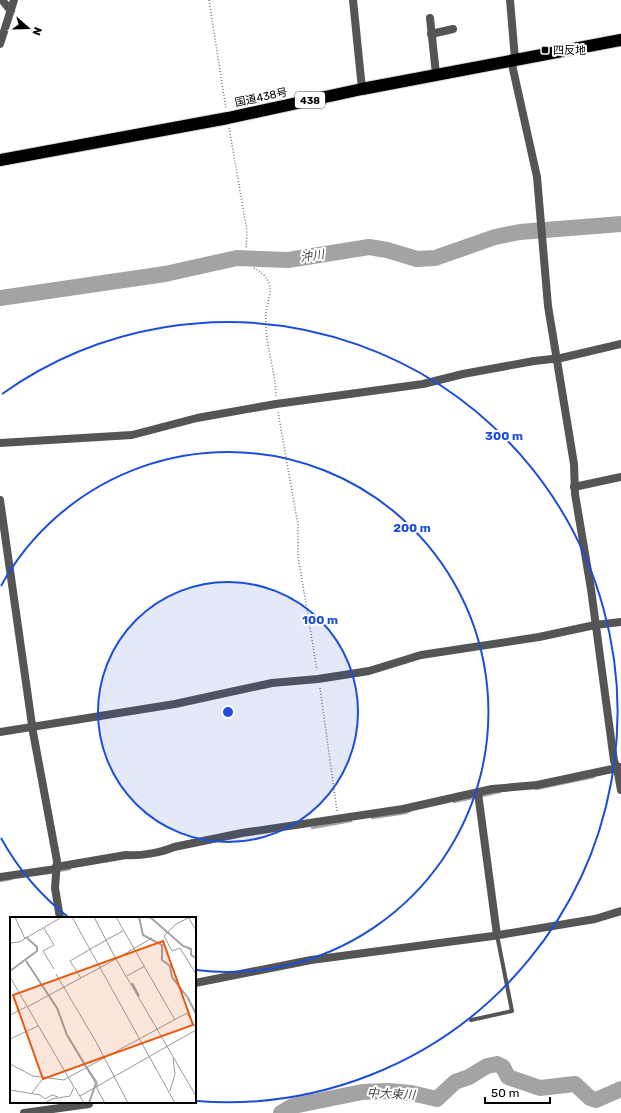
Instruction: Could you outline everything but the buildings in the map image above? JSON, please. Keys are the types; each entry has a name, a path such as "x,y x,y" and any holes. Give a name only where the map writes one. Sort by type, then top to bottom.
{"highway":[{"name":"国道438号","path":"0,160 228,118 436,74 621,40"}],"street":[{"path":"2,0 11,11"},
{"path":"0,44 14,0"},
{"path":"353,0 362,89"},
{"path":"510,0 513,59 537,177 548,306 574,464 574,487 591,589 614,761 619,770 621,790"},
{"path":"430,18 436,74"},
{"path":"432,34 453,29"},
{"path":"0,444 132,435 197,418 276,404 423,384 463,374 557,358 621,344"},
{"path":"574,487 621,477"},
{"path":"0,500 33,728 57,861 55,888 60,917"},
{"path":"0,732 33,728 175,704 272,683 318,679 369,671 421,655 540,637 595,625 621,622"},
{"path":"0,877 56,868 126,854 134,855 166,850 242,833 403,810 478,795 492,789 537,785 619,770"},
{"path":"478,795 497,935"},
{"path":"196,983 311,960 497,935 595,919 621,911"},
{"path":"24,1113 90,1103"}],"lane":[{"path":"471,1020 512,1011 497,935"}],"path":[{"path":"209,0 247,231 246,249"},
{"path":"254,268 264,275 269,282 270,292 266,327 274,369 276,404 298,525 298,556 318,679 338,820"}],"waterway":[{"name":"沖川","path":"0,298 165,274 237,258 288,260 369,247 387,250 417,259 435,258 495,237 520,232 621,224"},
{"path":"536,789 594,777"},
{"path":"454,802 500,792"},
{"path":"372,818 406,813 410,811"},
{"path":"312,828 351,821"},
{"path":"59,871 70,869"},
{"path":"0,881 11,879"},
{"name":"中大束川","path":"281,1113 293,1106 362,1092 388,1091 411,1093 437,1099 455,1082 469,1077 487,1066 497,1064 503,1067 508,1077 540,1088 575,1084 590,1098 596,1100 621,1089"}],"place":[{"name":"四反地","path":"545,50"}]}
